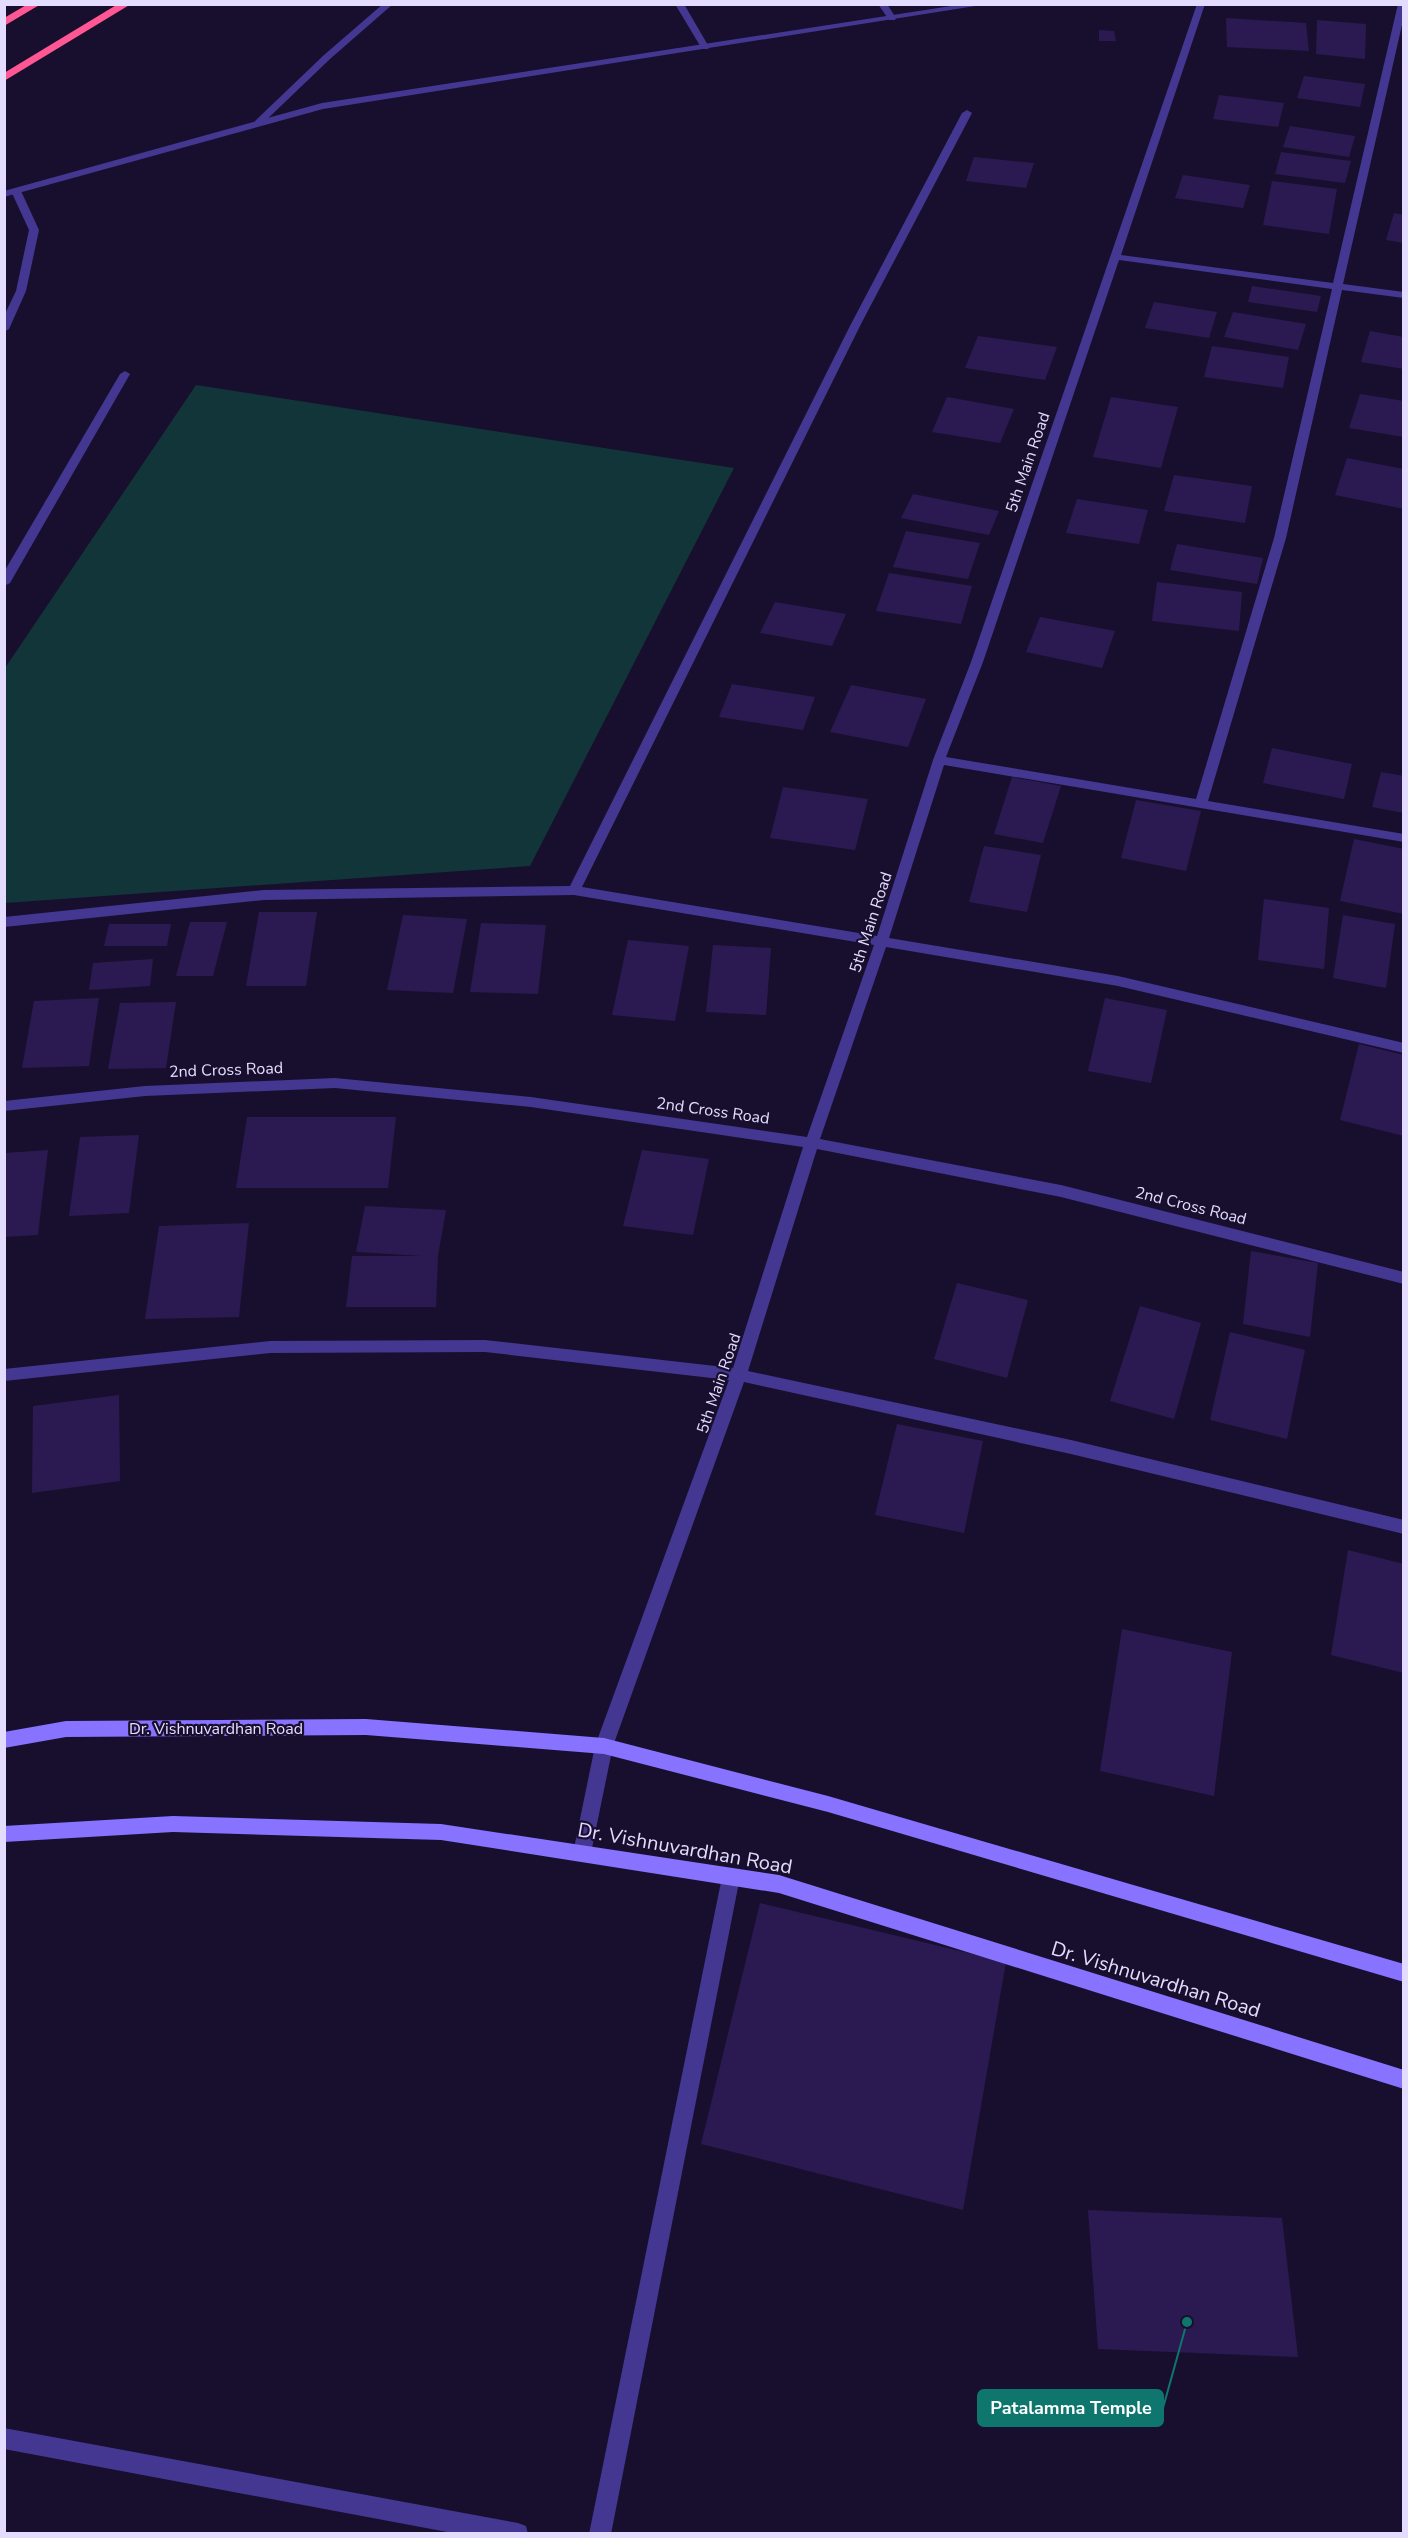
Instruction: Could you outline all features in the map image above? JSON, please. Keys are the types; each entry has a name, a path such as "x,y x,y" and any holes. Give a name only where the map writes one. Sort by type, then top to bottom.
{"highway":[{"path":"4,23 36,4"},
{"path":"4,78 126,4"}],"main road":[{"name":"Dr. Vishnuvardhan Road","path":"4,1740 66,1729 366,1727 604,1746 828,1804 1404,1973"},
{"name":"Dr. Vishnuvardhan Road","path":"4,1834 173,1824 441,1832 779,1884 1404,2080"}],"street":[{"path":"258,123 327,57 389,4"},
{"path":"679,4 705,47"},
{"path":"882,4 892,18"},
{"path":"4,194 322,106 984,4"},
{"name":"5th Main Road","path":"582,1853 604,1746 739,1375 812,1143 882,940 939,760 977,662 1201,4"},
{"path":"1201,803 1280,538 1402,4"},
{"path":"574,890 851,334 968,113"},
{"path":"4,329 21,291 34,230 16,191"},
{"path":"1115,257 1404,295"},
{"path":"4,583 125,374"},
{"path":"939,760 1404,838"},
{"path":"4,922 264,895 574,890 1118,981 1404,1048"},
{"name":"2nd Cross Road","path":"4,1106 146,1091 335,1083 531,1102 812,1143 1061,1191 1404,1278"},
{"path":"4,1376 270,1347 484,1346 739,1375 1071,1447 1404,1527"},
{"path":"600,2534 731,1877"},
{"path":"4,2438 518,2534"}],"green space":[{"path":"196,385 734,468 530,866 5,903 5,668"}],"building":[{"path":"1226,18 1306,23 1309,51 1227,47"},
{"path":"1317,20 1366,24 1365,59 1316,54"},
{"path":"1099,30 1114,31 1116,41 1099,41"},
{"path":"1304,76 1365,84 1360,107 1297,98"},
{"path":"1219,95 1284,103 1278,127 1213,119"},
{"path":"1290,126 1355,136 1349,157 1283,147"},
{"path":"1281,152 1351,161 1345,183 1275,174"},
{"path":"974,157 1034,163 1026,188 966,181"},
{"path":"1183,175 1250,185 1243,208 1175,198"},
{"path":"1272,181 1337,189 1329,234 1263,225"},
{"path":"1394,213 1404,215 1404,243 1386,240"},
{"path":"1252,286 1321,296 1317,312 1248,302"},
{"path":"1154,302 1217,312 1209,338 1145,328"},
{"path":"1233,312 1306,324 1298,350 1224,337"},
{"path":"1370,331 1404,337 1404,369 1361,362"},
{"path":"978,336 1057,347 1045,380 965,368"},
{"path":"1212,346 1289,357 1283,388 1204,377"},
{"path":"1360,394 1404,401 1404,437 1349,428"},
{"path":"947,397 1014,409 1000,443 932,432"},
{"path":"1111,397 1178,407 1161,468 1093,457"},
{"path":"1347,458 1404,469 1404,509 1335,495"},
{"path":"1174,475 1252,486 1245,523 1164,511"},
{"path":"913,494 999,511 989,535 901,518"},
{"path":"1077,499 1148,510 1139,544 1066,533"},
{"path":"906,531 980,543 968,579 893,567"},
{"path":"1177,544 1263,558 1257,584 1170,570"},
{"path":"889,573 972,586 961,624 876,611"},
{"path":"1157,582 1242,592 1239,631 1152,621"},
{"path":"775,602 846,614 832,646 760,633"},
{"path":"1040,617 1115,631 1102,668 1026,652"},
{"path":"732,684 815,697 803,730 719,717"},
{"path":"851,685 926,699 908,747 830,732"},
{"path":"1272,748 1352,764 1344,799 1263,783"},
{"path":"1381,772 1404,776 1404,813 1372,807"},
{"path":"1012,777 1061,786 1043,843 994,834"},
{"path":"783,787 868,799 855,850 770,838"},
{"path":"1136,800 1201,811 1186,871 1121,858"},
{"path":"1354,839 1404,849 1404,914 1340,901"},
{"path":"984,846 1041,855 1027,912 969,902"},
{"path":"1264,899 1329,908 1324,969 1258,960"},
{"path":"259,912 317,912 306,986 246,986"},
{"path":"403,915 467,919 453,993 387,990"},
{"path":"1343,915 1395,924 1386,988 1333,978"},
{"path":"190,922 227,922 213,976 176,976"},
{"path":"481,923 546,925 538,994 470,992"},
{"path":"109,924 171,924 167,946 104,946"},
{"path":"628,940 689,946 675,1021 612,1015"},
{"path":"713,945 771,948 766,1015 706,1012"},
{"path":"153,959 150,986 89,990 93,963"},
{"path":"99,998 89,1066 22,1068 34,1001"},
{"path":"1105,998 1167,1010 1151,1083 1088,1071"},
{"path":"176,1002 166,1068 108,1069 120,1003"},
{"path":"1359,1044 1404,1055 1404,1136 1340,1120"},
{"path":"247,1117 396,1117 388,1188 236,1188"},
{"path":"139,1135 129,1213 69,1216 80,1137"},
{"path":"48,1150 38,1235 5,1237 5,1153"},
{"path":"642,1150 709,1159 693,1235 623,1226"},
{"path":"365,1206 446,1210 438,1256 436,1307 346,1307 352,1256 422,1256 356,1252"},
{"path":"249,1223 239,1317 145,1319 159,1226"},
{"path":"1251,1251 1318,1263 1310,1337 1243,1324"},
{"path":"957,1283 1028,1300 1007,1378 934,1359"},
{"path":"1140,1306 1201,1323 1174,1419 1110,1401"},
{"path":"1230,1332 1305,1350 1287,1439 1210,1420"},
{"path":"119,1395 120,1481 32,1493 33,1406"},
{"path":"897,1424 983,1441 964,1533 875,1515"},
{"path":"1348,1550 1404,1564 1404,1673 1331,1655"},
{"path":"1122,1629 1232,1652 1214,1796 1100,1771"},
{"path":"760,1903 1006,1962 963,2210 701,2144"},
{"path":"1088,2210 1282,2218 1298,2357 1098,2349"}],"place":[{"name":"Patalamma Temple","path":"1187,2322"}]}
